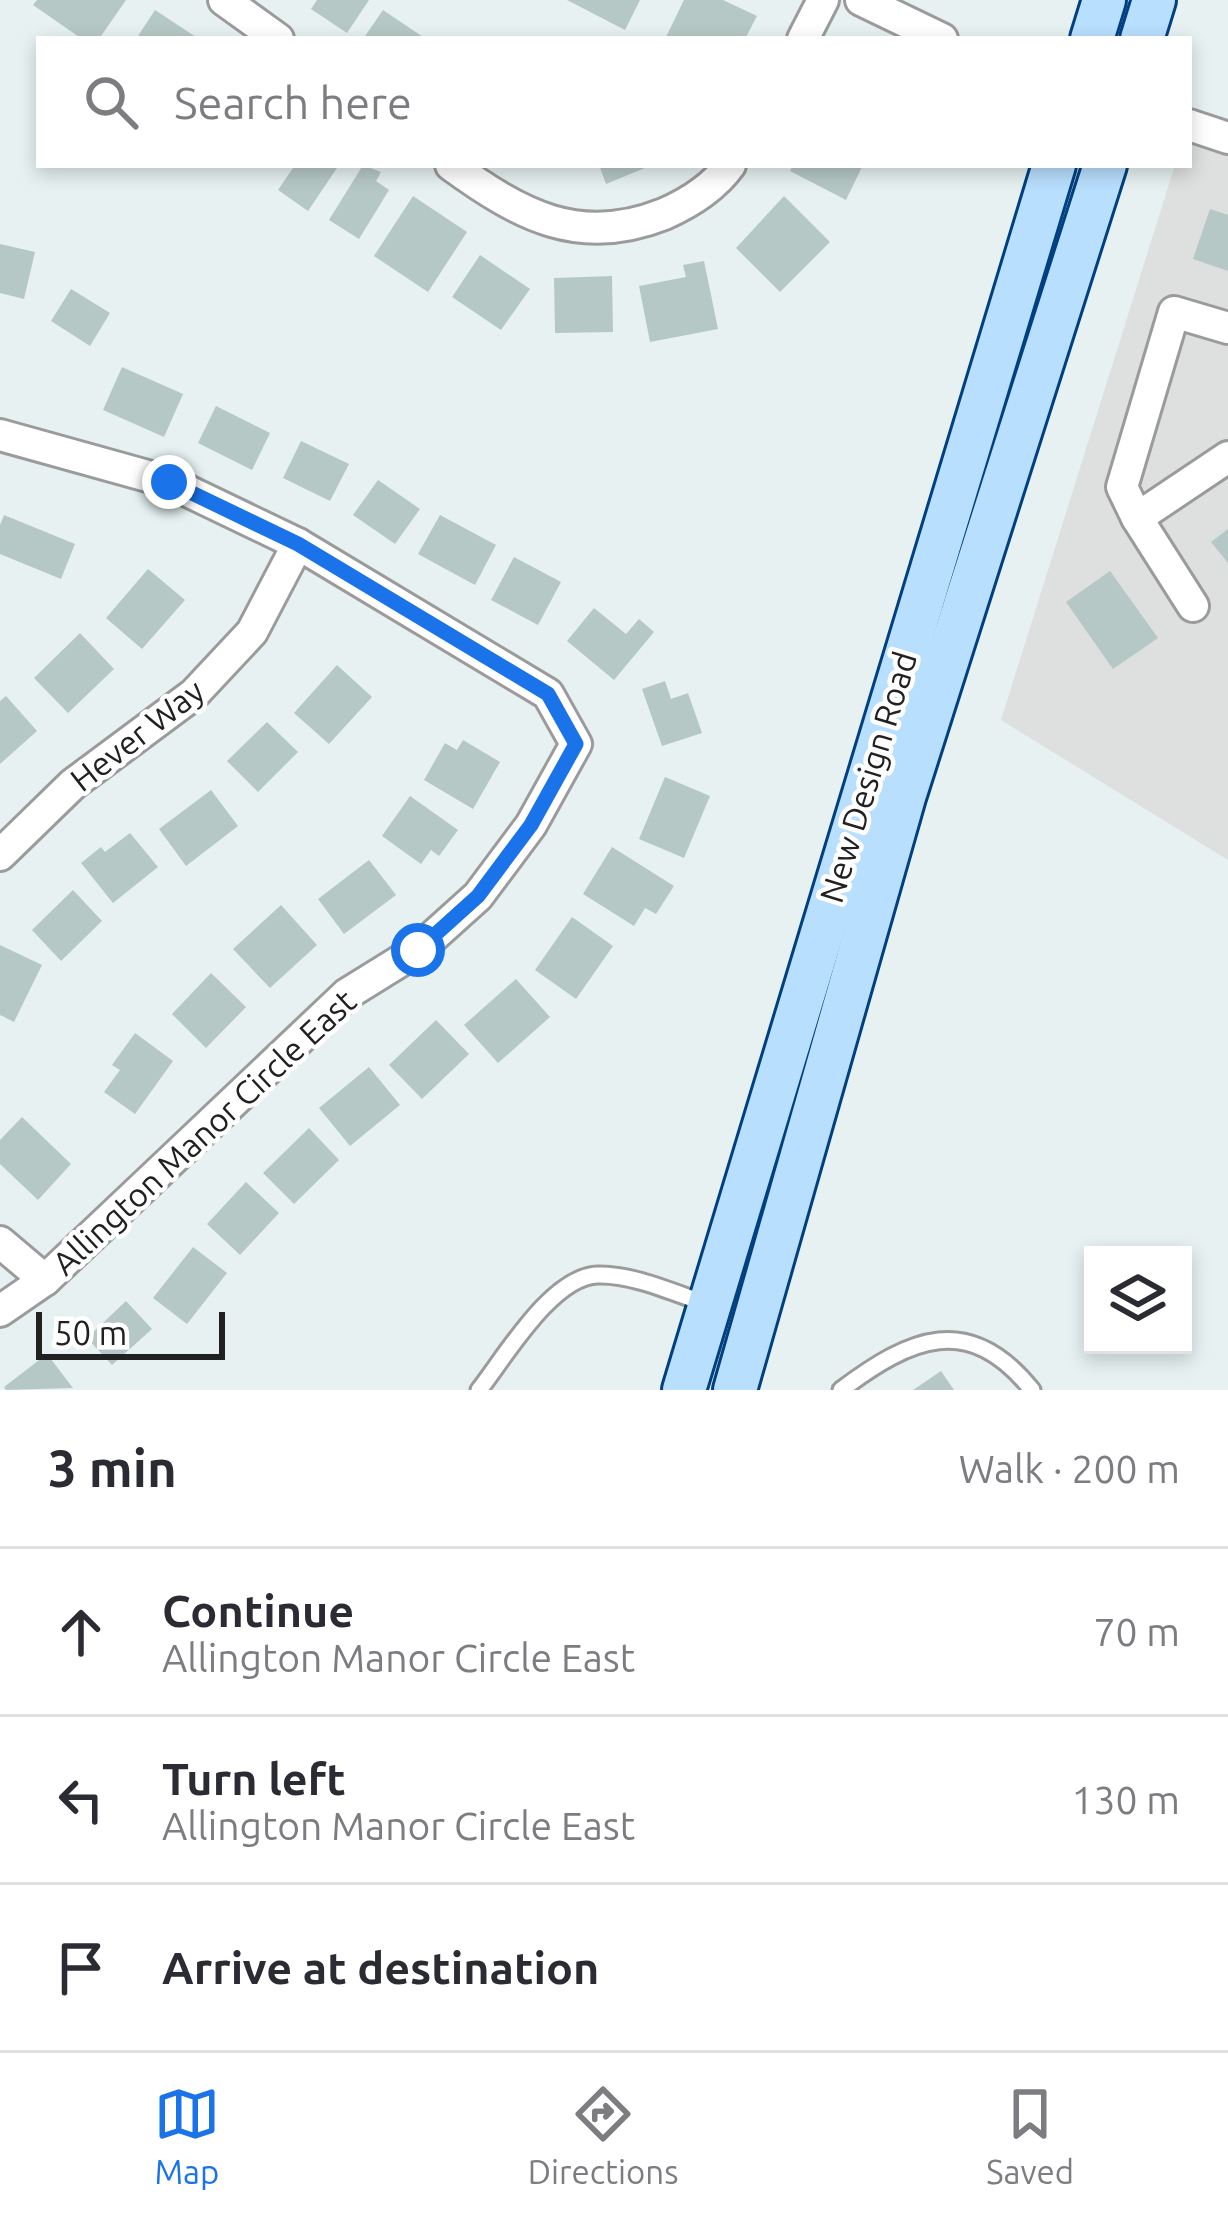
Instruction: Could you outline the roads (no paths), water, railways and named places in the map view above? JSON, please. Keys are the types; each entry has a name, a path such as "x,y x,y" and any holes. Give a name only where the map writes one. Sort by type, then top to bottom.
{"main road":[{"path":"1093,36 1104,0"},
{"path":"1143,36 1154,0"},
{"name":"New Design Road","path":"684,1390 1053,168"},
{"name":"New Design Road","path":"735,1390 904,797 1104,168"}],"street":[{"path":"224,0 274,36"},
{"path":"804,36 823,0"},
{"path":"861,0 935,36"},
{"path":"1192,126 1228,138"},
{"path":"455,168 539,219 585,229 632,227 685,205 728,168"},
{"path":"1193,606 1122,487 1174,312 1228,328"},
{"name":"Allington Manor Circle East","path":"0,1242 45,1280 347,994 418,950 478,896 531,825 576,744 548,694 298,544 169,482 1,437"},
{"path":"1137,518 1228,458"},
{"name":"Hever Way","path":"0,855 73,784 194,694 252,632 298,544"},
{"path":"0,1311 45,1280"}],"lane":[{"path":"479,1390 553,1295 595,1275 655,1286 710,1304"},
{"path":"841,1390 915,1343 941,1337 986,1348 1009,1364 1032,1390"}]}
